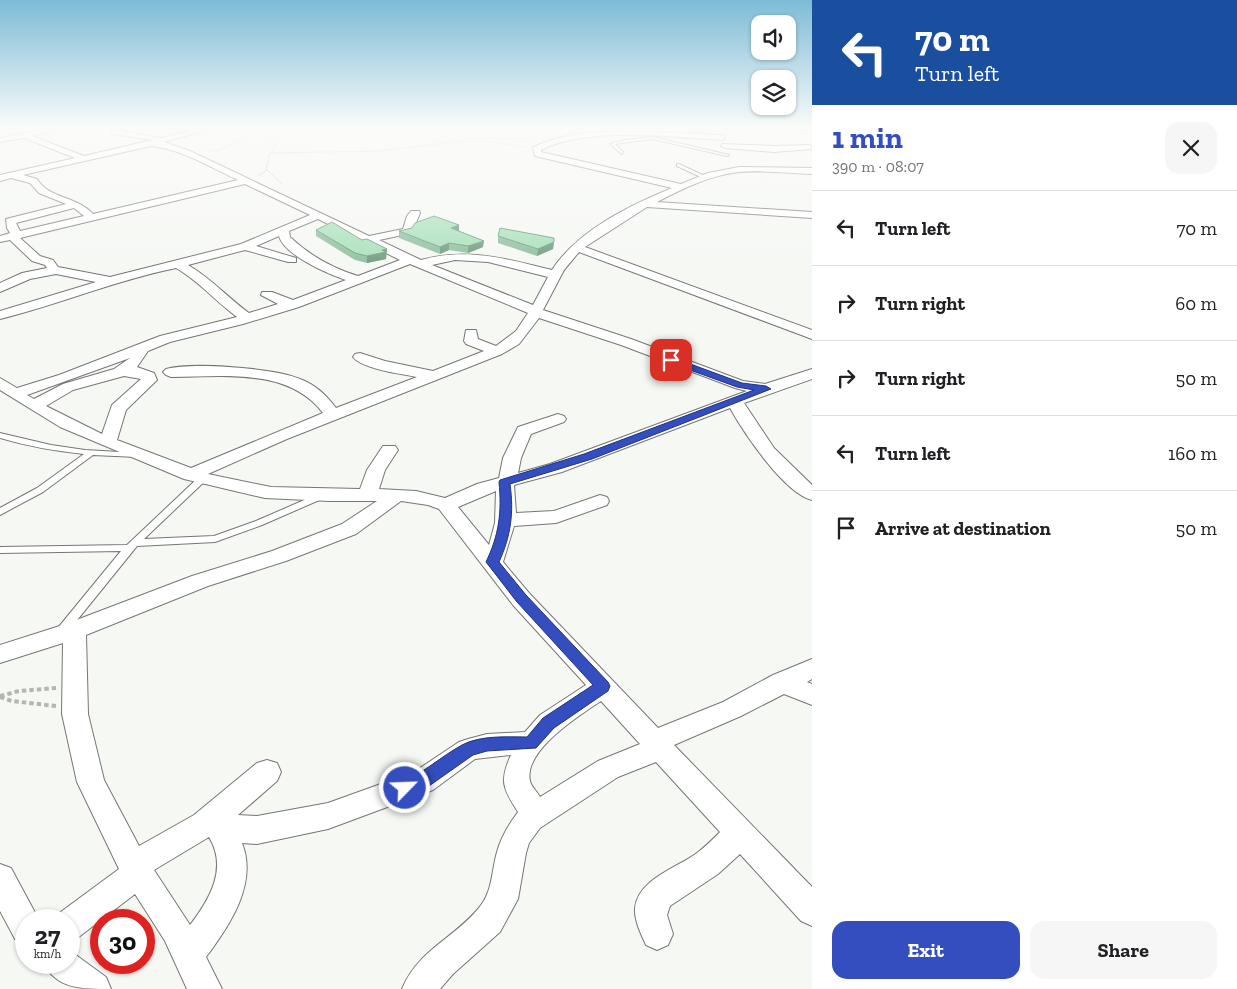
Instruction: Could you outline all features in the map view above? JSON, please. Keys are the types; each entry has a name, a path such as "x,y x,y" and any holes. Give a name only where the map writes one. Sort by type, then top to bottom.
{"street":[{"path":"0,178 11,175"},
{"path":"13,175 35,182 48,175"},
{"path":"233,175 319,214 415,262 534,311 626,342 740,385 766,389"},
{"path":"631,175 682,187"},
{"path":"197,477 281,435 498,351 514,341 555,274 577,248 611,223 708,175"},
{"path":"10,237 245,181"},
{"path":"35,182 36,186 43,192 77,204 90,218"},
{"path":"10,237 12,228 10,220 77,204"},
{"path":"648,205 812,215"},
{"path":"369,239 408,232 410,221 415,213"},
{"path":"0,315 134,273 178,264 244,246 319,214"},
{"path":"284,230 284,238 319,265 332,272 359,280"},
{"path":"10,237 36,258 49,262 54,270"},
{"path":"244,246 292,260"},
{"path":"577,248 812,335"},
{"path":"14,394 165,339 294,304 415,262 452,255 466,256 489,258 555,274"},
{"path":"178,264 200,277 222,300 247,318"},
{"path":"0,288 26,276 54,270 65,270 112,281"},
{"path":"267,295 276,300 294,304"},
{"path":"471,333 471,341 498,351"},
{"path":"34,406 66,387 83,384 120,371 137,360 142,348"},
{"path":"360,357 380,365 437,376"},
{"path":"100,448 118,408 149,380 149,376 145,374 120,371"},
{"path":"171,372 242,374 282,379 307,388 321,400 333,416"},
{"path":"446,505 484,488 556,468 766,389 812,374"},
{"path":"0,383 14,394 75,429 100,448 140,456 197,477 264,492 321,496 396,496 436,500 446,505 521,599 812,910"},
{"path":"735,402 746,423 792,476 812,494"},
{"path":"492,562 499,548 508,509 506,482 512,458 524,431 558,419"},
{"path":"367,496 376,470 389,450"},
{"path":"0,654 66,633 200,582 280,556 349,529 396,496"},
{"path":"505,520 556,516 600,501"},
{"path":"66,633 75,698 91,782 135,869 176,930 205,989"},
{"path":"419,989 441,962 489,921 503,899 511,853 518,835 536,814 608,769 812,668"},
{"path":"782,682 812,695"},
{"path":"536,814 518,788 516,773 531,743 549,723 603,686"},
{"path":"217,821 257,830 328,816 423,781 468,750 487,745 531,743"},
{"path":"80,916 135,869 171,845 217,821 267,772"},
{"path":"188,954 209,927 233,875 232,858 217,821"},
{"path":"657,934 651,914 651,906 659,895 707,864 741,833"},
{"path":"0,878 16,909"},
{"path":"75,974 94,989"}],"lane":[{"path":"701,175 705,177"},
{"path":"0,435 26,444 65,451 100,448"},
{"path":"0,512 40,490 100,448"},
{"path":"66,633 91,593 197,477"},
{"path":"0,550 132,546 215,539 259,524 321,496"}],"path":[{"path":"245,181 257,175"},
{"path":"0,697 19,691 75,698"},
{"path":"0,697 28,704 75,698"}],"building":[{"path":"434,216 459,225 451,228 484,241 468,246 449,243 440,247 399,231 412,228 415,223"},
{"path":"332,222 362,240 367,239 387,249 382,250 386,252 367,256 355,253 316,230"},
{"path":"500,228 554,238 554,242 538,249 498,236"}],"route":[{"path":"405,788 423,781 468,750 487,745 531,743 549,723 603,686 521,599 492,562 499,548 508,509 504,482 556,468 720,408 766,389 740,385 671,360"}]}
